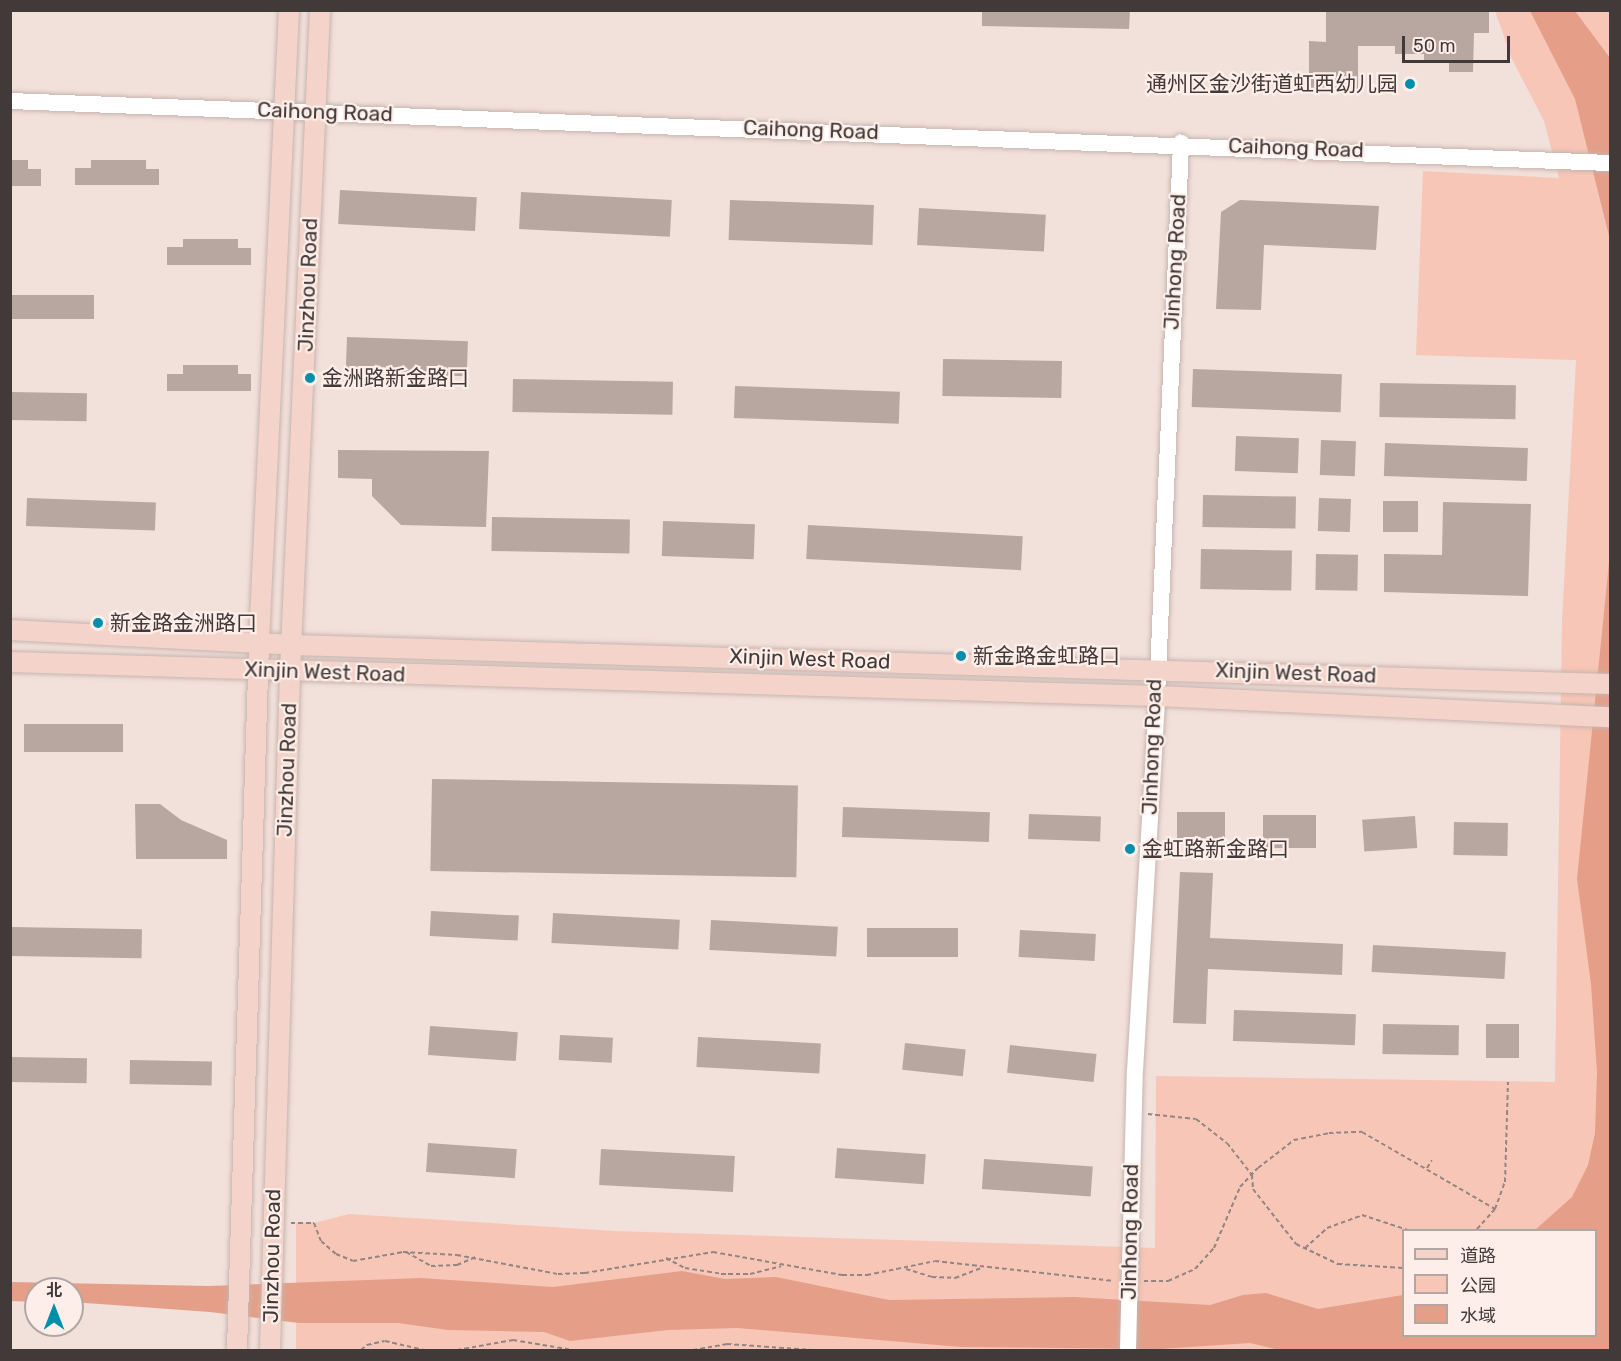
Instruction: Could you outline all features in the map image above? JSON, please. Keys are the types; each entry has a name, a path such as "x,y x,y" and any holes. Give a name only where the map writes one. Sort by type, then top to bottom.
{"main road":[{"name":"Jinzhou Road","path":"237,1341 259,641 289,10"},
{"name":"Jinzhou Road","path":"271,1341 290,671 294,645 314,111 320,10"},
{"name":"Xinjin West Road","path":"10,630 259,641 294,645 1156,668 1611,684"},
{"name":"Xinjin West Road","path":"10,662 1157,696 1611,717"}],"street":[{"name":"Caihong Road","path":"10,101 1181,143 1611,163"},
{"name":"Jinhong Road","path":"1128,1350 1133,1114 1157,696 1156,668 1181,143"}],"path":[{"path":"1477,1229 1495,1209 1505,1182 1508,1082"},
{"path":"1133,1114 1196,1119 1227,1143 1252,1175 1253,1189 1273,1219 1305,1248 1338,1264 1402,1268"},
{"path":"273,1223 314,1223 321,1241 336,1254 353,1261 406,1252 477,1256 558,1274 585,1273 666,1258 721,1252 842,1275 867,1275 935,1261 1129,1285 1168,1281 1194,1269 1214,1248 1240,1187 1294,1140 1329,1133 1362,1132 1495,1209"},
{"path":"1427,1168 1432,1160"},
{"path":"1305,1248 1327,1228 1362,1215 1405,1229"},
{"path":"406,1252 431,1266 457,1265 477,1256"},
{"path":"666,1258 685,1268 721,1274 750,1274 784,1265"},
{"path":"904,1268 933,1277 955,1278 982,1267"},
{"path":"458,1350 513,1340 573,1350"},
{"path":"362,1350 367,1345 385,1341 424,1350"},
{"path":"693,1350 727,1344 813,1350"}],"green space":[{"path":"1495,11 1610,11 1610,1350 296,1350 296,1223 314,1223 349,1214 615,1231 1155,1248 1156,1076 1555,1082 1562,621 1576,360 1416,355 1423,171 1559,178 1544,121 1512,59"}],"water":[{"path":"1530,11 1575,11 1610,58 1610,240 1575,99"},
{"path":"1610,553 1610,1350 1279,1350 1250,1343 1160,1349 961,1347 737,1328 668,1330 570,1341 544,1332 448,1330 398,1323 299,1323 210,1312 84,1303 84,1283 209,1286 421,1278 553,1287 682,1271 725,1279 776,1277 889,1300 1074,1297 1210,1305 1243,1295 1266,1293 1318,1309 1402,1295 1402,1337 1597,1337 1597,1229 1536,1229 1572,1197 1588,1165 1595,1133 1597,1072 1591,984 1577,879"},
{"path":"10,1282 24,1282 24,1302 11,1301"}],"building":[{"path":"982,10 1130,10 1129,29 982,26"},
{"path":"1326,10 1489,10 1489,33 1474,33 1473,72 1449,72 1449,62 1424,62 1424,54 1395,54 1395,46 1358,46 1358,89 1309,89 1309,41 1326,42"},
{"path":"10,160 28,160 28,169 41,169 41,186 10,186"},
{"path":"91,160 146,160 146,169 159,169 159,185 75,185 75,168 91,168"},
{"path":"340,190 477,197 475,231 338,224"},
{"path":"521,192 672,200 670,237 519,229"},
{"path":"730,200 874,205 873,245 729,240"},
{"path":"1240,200 1379,206 1376,250 1264,245 1261,310 1216,309 1221,212"},
{"path":"919,208 1046,215 1044,252 917,245"},
{"path":"183,239 238,239 238,248 251,248 251,265 167,265 167,247 183,247"},
{"path":"12,295 94,295 94,319 12,319"},
{"path":"347,337 468,341 467,376 346,372"},
{"path":"943,359 1062,361 1061,398 942,396"},
{"path":"183,365 238,365 238,374 251,374 251,391 167,391 167,374 183,374"},
{"path":"1193,369 1342,374 1341,412 1192,407"},
{"path":"513,379 673,382 672,415 512,412"},
{"path":"1380,383 1516,385 1515,419 1379,417"},
{"path":"735,386 900,392 899,424 734,418"},
{"path":"10,392 87,393 86,421 10,420"},
{"path":"1236,436 1299,438 1298,473 1235,471"},
{"path":"1321,440 1356,441 1355,476 1320,475"},
{"path":"1385,443 1528,448 1527,481 1384,476"},
{"path":"338,450 489,451 486,527 401,525 372,496 372,479 338,478"},
{"path":"1203,495 1296,497 1295,529 1202,527"},
{"path":"27,498 156,503 155,530 26,526"},
{"path":"1319,498 1351,499 1350,532 1318,531"},
{"path":"1383,501 1418,501 1418,532 1383,532"},
{"path":"1443,502 1531,504 1528,596 1384,592 1384,554 1442,555"},
{"path":"492,517 630,519 629,553 491,551"},
{"path":"663,521 755,524 754,559 662,556"},
{"path":"808,525 1023,536 1021,570 806,559"},
{"path":"1201,549 1292,551 1291,591 1200,589"},
{"path":"1316,554 1358,555 1357,591 1315,590"},
{"path":"24,724 123,724 123,752 24,752"},
{"path":"432,779 798,785 796,877 430,871"},
{"path":"135,804 160,804 181,820 227,840 227,859 136,859"},
{"path":"843,807 990,812 989,842 842,837"},
{"path":"1177,812 1225,812 1225,840 1177,840"},
{"path":"1029,814 1101,817 1100,841 1028,839"},
{"path":"1263,815 1316,815 1316,848 1263,848"},
{"path":"1415,816 1417,848 1364,852 1362,820"},
{"path":"1454,822 1508,823 1507,856 1453,855"},
{"path":"1180,872 1213,873 1210,938 1343,944 1342,975 1208,969 1206,1024 1173,1023"},
{"path":"431,911 519,916 518,941 430,936"},
{"path":"553,913 680,920 678,950 551,943"},
{"path":"711,920 838,927 836,957 709,950"},
{"path":"11,927 142,929 141,958 10,956"},
{"path":"867,928 958,928 958,957 867,957"},
{"path":"1020,930 1096,934 1094,961 1019,957"},
{"path":"1373,945 1506,952 1504,979 1372,972"},
{"path":"1234,1010 1356,1014 1355,1045 1233,1041"},
{"path":"1383,1024 1459,1025 1458,1055 1382,1054"},
{"path":"1486,1024 1519,1024 1519,1058 1486,1058"},
{"path":"430,1026 518,1032 516,1061 428,1055"},
{"path":"560,1035 613,1038 612,1063 559,1060"},
{"path":"698,1037 821,1043 819,1073 696,1067"},
{"path":"905,1043 966,1049 963,1076 902,1070"},
{"path":"1010,1045 1097,1054 1094,1082 1007,1073"},
{"path":"10,1057 87,1058 87,1083 10,1082"},
{"path":"130,1060 212,1061 212,1085 130,1084"},
{"path":"428,1143 517,1149 515,1178 426,1172"},
{"path":"837,1148 926,1154 924,1184 835,1178"},
{"path":"601,1149 735,1156 733,1192 599,1185"},
{"path":"984,1159 1093,1167 1091,1197 982,1189"}],"place":[{"name":"通州区金沙街道虹西幼儿园","path":"1410,84"},
{"name":"金洲路新金路口","path":"310,378"},
{"name":"新金路金洲路口","path":"98,623"},
{"name":"新金路金虹路口","path":"961,656"},
{"name":"金虹路新金路口","path":"1130,849"}]}
